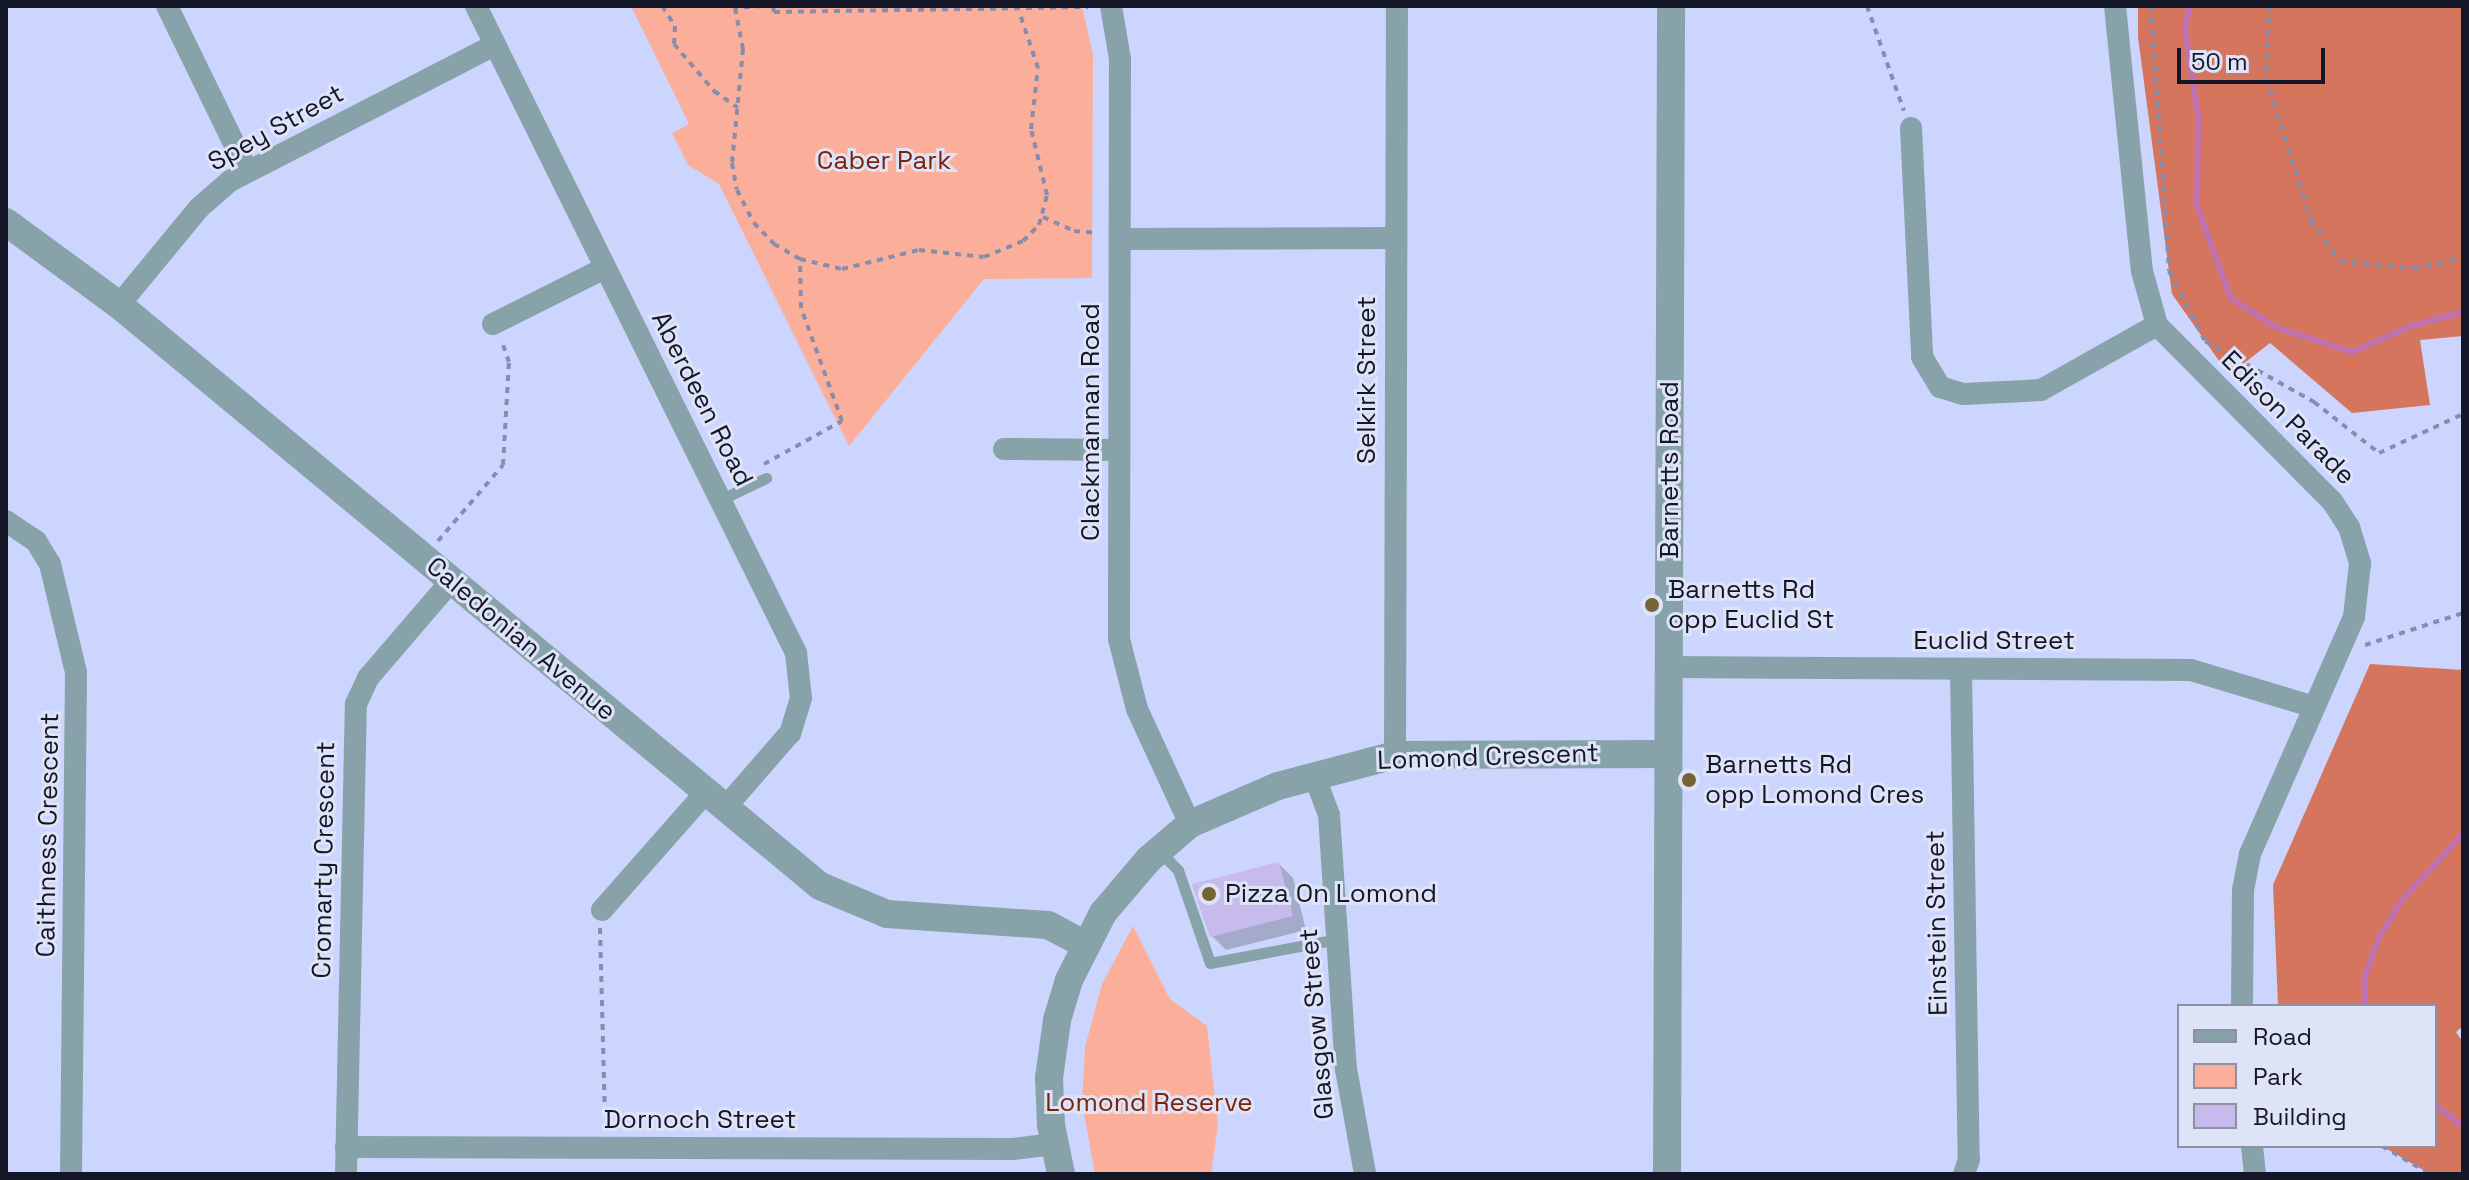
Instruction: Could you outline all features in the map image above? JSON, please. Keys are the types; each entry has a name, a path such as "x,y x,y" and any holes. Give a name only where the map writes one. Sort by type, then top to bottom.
{"street":[{"path":"167,6 247,170"},
{"name":"Aberdeen Road","path":"476,6 796,653 801,698 790,733 714,801 602,910"},
{"name":"Clackmannan Road","path":"1111,6 1120,59 1121,658 1137,709 1190,824"},
{"name":"Selkirk Street","path":"1395,755 1397,6"},
{"name":"Barnetts Road","path":"1667,1174 1671,6"},
{"path":"1911,128 1922,357 1928,388 1963,394 2041,390 2157,325 2140,258 2115,6"},
{"name":"Spey Street","path":"119,305 199,208 247,170 495,45"},
{"name":"Caledonian Avenue","path":"6,222 119,305 714,801 844,900 921,920 1048,925 1084,944"},
{"path":"1120,239 1396,238"},
{"path":"493,324 605,268"},
{"name":"Edison Parade","path":"2157,325 2342,513 2358,551 2361,577 2358,603 2340,652 2250,854 2243,890 2242,1004"},
{"path":"1004,449 1119,450"},
{"name":"Caithness Crescent","path":"6,521 36,541 50,564 78,692 71,1174"},
{"name":"Cromarty Crescent","path":"346,1174 356,704 368,678 451,581"},
{"name":"Euclid Street","path":"1669,667 2204,671 2314,707"},
{"name":"Einstein Street","path":"1961,670 1969,1159 1964,1174"},
{"name":"Lomond Crescent","path":"1061,1174 1054,1144 1049,1078 1053,1038 1084,944 1103,913 1158,850 1190,824 1249,796 1314,775 1395,755 1668,754"},
{"name":"Glasgow Street","path":"1314,775 1329,815 1346,1069 1365,1174"},
{"name":"Dornoch Street","path":"346,1147 1013,1149 1054,1144"},
{"path":"2252,1148 2255,1174"}],"lane":[{"path":"722,499 766,478"},
{"path":"1158,850 1178,870 1210,963 1337,939"}],"path":[{"path":"662,6 675,26 672,39 679,52 738,108"},
{"path":"762,6 735,7 743,49 732,163 737,190 764,235 800,259 842,269 919,250 984,257 1023,241 1043,217 1047,184 1031,129 1038,68 1019,11"},
{"path":"773,6 774,12 1019,11 1088,7"},
{"path":"1867,6 1899,99"},
{"path":"2151,6 2169,271 2205,341 2314,402 2379,453 2463,414"},
{"path":"2269,6 2266,79 2311,220 2339,261 2414,268 2463,258"},
{"path":"1043,217 1074,231 1095,233"},
{"path":"751,470 842,421 801,308 800,259"},
{"path":"435,545 503,465 505,346"},
{"path":"2340,652 2463,613"},
{"path":"599,944 607,1024 605,1117"},
{"path":"2385,1148 2430,1174"}],"green space":[{"name":"Caber Park","path":"631,6 1082,6 1093,55 1092,278 984,279 849,446 719,184 688,165 672,133 689,124"},
{"name":"Lomond Reserve","path":"1133,926 1170,999 1207,1026 1218,1125 1211,1174 1095,1174 1082,1103 1085,1047 1102,984"}],"shaded area":[{"path":"2138,6 2463,6 2463,336 2420,340 2430,405 2352,413 2270,343 2229,375 2172,294 2138,37"},
{"path":"2370,664 2463,670 2463,1026 2456,1032 2463,1042 2463,1174 2430,1174 2385,1148 2437,1148 2437,1004 2278,1004 2273,885"}],"building":[{"path":"1279,862 1293,916 1210,937 1192,884"}],"waterway":[{"path":"2189,6 2185,30 2198,116 2197,206 2231,299 2278,328 2352,352 2411,326 2463,312"},
{"path":"2365,1004 2364,979 2379,937 2402,900 2463,834"},
{"path":"2437,1106 2463,1126"}],"place":[{"name":"Barnetts Rd opp Euclid St","path":"1652,605"},
{"name":"Barnetts Rd opp Lomond Cres","path":"1689,780"},
{"name":"Pizza On Lomond","path":"1209,894"}]}
